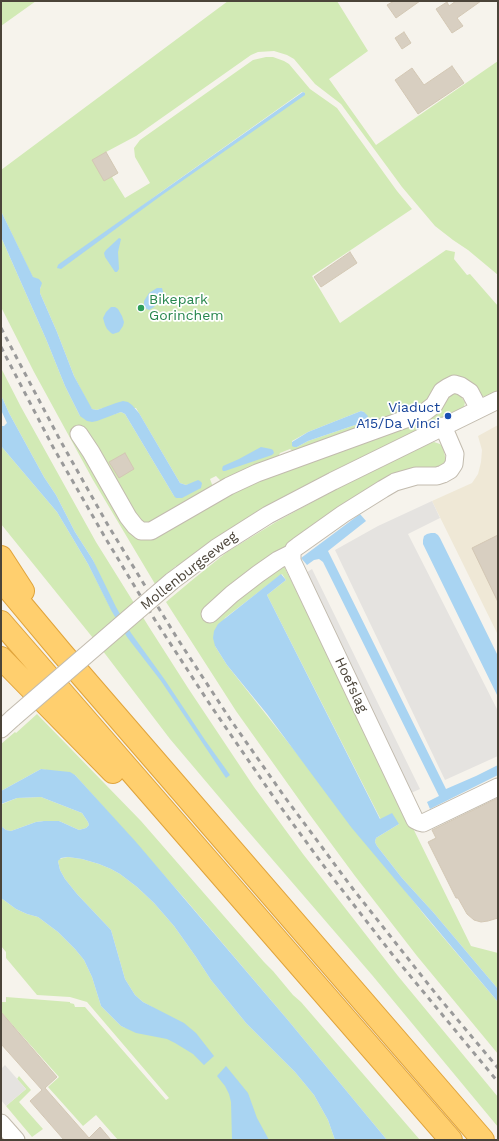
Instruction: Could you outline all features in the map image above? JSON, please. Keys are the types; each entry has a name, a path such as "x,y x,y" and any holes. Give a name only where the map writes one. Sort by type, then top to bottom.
{"highway":[{"path":"1,557 62,653"},
{"path":"1,580 62,653 483,1140"},
{"path":"1,622 451,1140"},
{"path":"1,658 120,779 164,810"}],"street":[{"path":"79,434 128,517 141,531 151,532 196,504 257,473 425,412 431,408 442,391 454,384 466,389 474,397 479,409"},
{"name":"Mollenburgseweg","path":"7,724 172,581 216,548 268,515 321,487 498,400"},
{"path":"210,614 232,594 258,574 278,560 292,553 294,549 343,514 395,482 416,476 437,476 450,470 454,464 455,454 443,426"},
{"name":"Hoefslag","path":"292,553 292,561 415,820 423,823 498,787"},
{"path":"1,1123 16,1140"}],"shaded area":[{"path":"498,425 498,635 432,501 472,483 478,474 481,462 482,450 478,436"},
{"path":"432,501 440,518 408,534 498,711 498,756 445,780 335,550 378,526"},
{"path":"312,569 420,789 411,793 304,574"},
{"path":"5,1065 26,1089 6,1106 1,1100 1,1069"}],"green space":[{"path":"1,1 36,1 1,26"},
{"path":"228,1 337,1 368,51 329,79 376,145 498,61 498,275 468,250 435,226 402,187 341,104 315,84 294,59 287,55 274,51 258,52 251,55 136,136 106,152 118,173 112,177 125,198 150,183 135,157 134,148 140,140 253,60 273,57 289,64 310,89 337,108 397,191 412,209 312,276 340,323 446,250 455,252 454,259 467,275 470,274 498,306 498,395 486,397 481,396 472,383 427,404 294,452 290,449 280,453 278,457 221,481 216,476 210,479 213,487 134,532 206,503 449,395 459,393 464,396 462,398 465,402 464,407 447,415 448,417 179,568 176,566 155,584 93,480 34,372 1,307 1,237 65,386 80,416 112,415 121,412 125,414 174,496 191,484 186,485 180,483 136,408 103,408 97,410 90,407 74,376 40,293 41,286 37,279 33,278 1,211 1,170","holes":["302,92 305,93 118,224 161,192","361,411 364,412 361,423 308,441 297,447 292,444 292,441 308,432"]},
{"path":"1,368 96,542 188,688 254,787 303,854 398,976 498,1097 498,1127 372,975 170,739 93,638 1,524 1,446 57,512 88,564 111,609 93,560 75,532 56,495 44,477 9,413 1,395"},
{"path":"434,442 443,447 446,461 442,467 426,469 282,562 471,946 498,953 498,989 433,912 402,878 377,846 375,842 376,838 399,824 381,820 267,595 286,580 282,574 225,618 215,646 227,665 426,917 498,1002 498,1054 417,956 310,815 236,711 166,602 227,552 276,522 349,482"},
{"path":"37,714 141,821 293,995 301,1002 420,1140 387,1140 185,899 75,775 41,769 1,791 1,744"},
{"path":"41,797 82,813 89,825 86,828 79,830 59,821 44,821 36,822 11,831 6,830 1,826 2,804 17,798"},
{"path":"68,857 82,859 111,869 137,887 154,903 174,926 211,980 246,1023 295,1072 314,1095 328,1120 335,1140 118,1140 96,1115 83,1126 48,1087 59,1077 1,1012 1,1002 6,1002 6,997 70,1002 74,1004 75,1007 85,1007 166,1100 169,1098 87,1002 70,997 37,995 6,958 6,952 1,946 1,898 16,909 38,917 58,932 75,949 84,960 92,977 101,1006 121,1026 126,1028 152,1007 135,995 125,979 111,930 65,879 60,870 58,861 59,859"},
{"path":"19,1076 31,1090 19,1102 43,1129 32,1137 6,1106 26,1089 17,1079"}],"water":[{"path":"303,92 305,95 162,195 61,269 57,268 59,264"},
{"path":"1,211 33,277 39,279 42,283 40,293 74,376 92,409 97,410 123,401 128,402 139,413 180,483 186,485 198,480 202,483 201,488 182,498 176,498 125,414 121,412 92,422 87,421 80,416 65,386 1,237"},
{"path":"119,238 121,239 118,252 119,269 115,272 104,253"},
{"path":"157,288 162,288 164,295 154,307 149,310 145,308 144,301 149,293"},
{"path":"111,307 118,309 124,322 119,332 113,334 107,329 103,318"},
{"path":"1,395 9,413 44,477 56,495 75,532 93,560 116,607 131,633 230,775 226,778 161,681 127,637 111,610 88,564 57,512 1,446 1,426 4,426 7,423 1,410"},
{"path":"361,411 368,416 361,423 308,441 297,447 292,446 292,442 308,432"},
{"path":"261,447 271,449 274,453 272,455 223,471 223,466"},
{"path":"360,514 366,521 328,551 446,789 498,765 498,775 430,809 427,802 439,796 323,562 319,559 314,560 307,565 301,558"},
{"path":"435,533 440,538 498,656 498,697 423,544 424,536"},
{"path":"281,574 286,580 267,595 380,819 392,813 399,824 376,838 375,842 377,846 402,878 433,912 498,989 498,1002 351,827 267,714 227,665 215,646 213,638 214,631 218,624"},
{"path":"41,769 70,772 75,775 136,842 287,1019 387,1140 335,1140 328,1120 314,1095 295,1072 246,1023 211,980 174,926 154,903 137,887 111,869 82,859 68,857 61,858 58,861 60,870 65,879 111,930 125,979 135,995 143,1002 184,1023 196,1033 214,1056 204,1065 193,1054 167,1039 136,1033 121,1026 101,1006 92,977 84,960 75,949 58,932 38,917 16,909 1,898 1,826 6,830 11,831 36,822 44,821 59,821 79,830 86,828 89,825 82,813 41,797 17,798 1,804 1,791"},
{"path":"226,1066 248,1093 257,1118 269,1140 232,1140 231,1102 225,1086 217,1076"}],"building":[{"path":"394,1 420,1 396,18 387,5"},
{"path":"456,1 481,1 457,18 463,26 452,33 436,9 447,2 449,6"},
{"path":"404,32 411,43 402,49 395,38"},
{"path":"452,66 464,83 418,114 395,80 412,68 424,85"},
{"path":"106,152 118,173 104,181 92,160"},
{"path":"350,252 357,263 321,287 314,277"},
{"path":"125,453 134,469 119,478 109,462"},
{"path":"498,535 498,602 472,548"},
{"path":"498,798 498,918 481,922 474,920 467,914 458,898 456,898 428,842 436,838 432,830"},
{"path":"1,1012 57,1077 45,1088 89,1138 100,1127 111,1140 64,1140 30,1101 42,1090 1,1044"}],"railway":[{"path":"1,328 60,440 109,527 177,638 230,719 284,796 353,889 436,994 498,1068"},
{"path":"1,347 53,447 106,539 155,620 211,706 277,802 329,873 392,954 498,1082"}],"place":[{"name":"Bikepark Gorinchem","path":"141,308"},
{"name":"Viaduct A15/Da Vinci","path":"448,416"}]}
